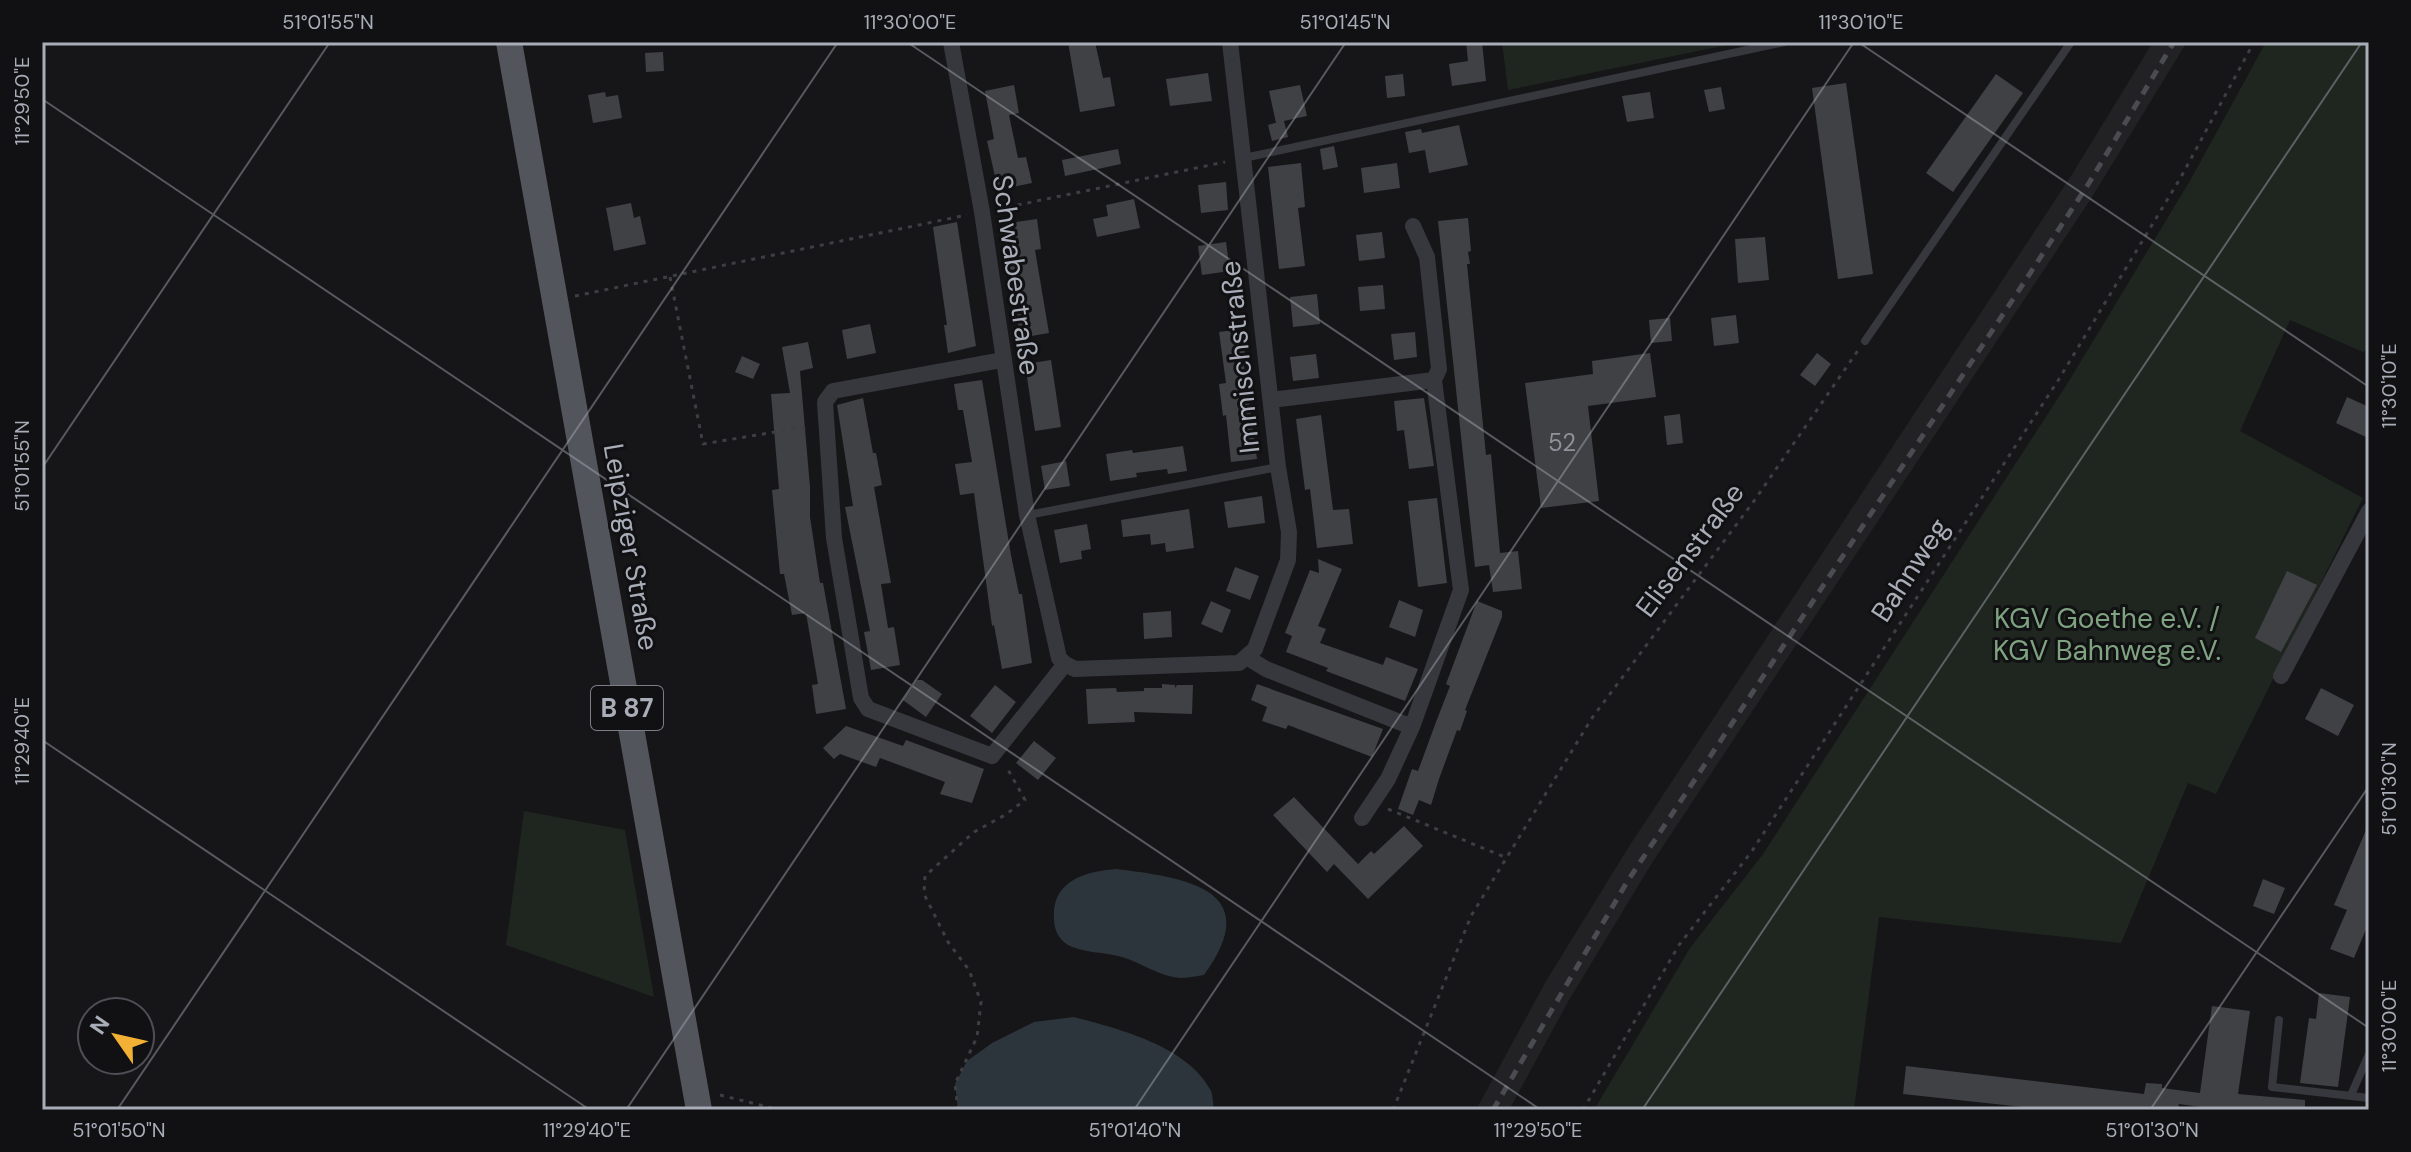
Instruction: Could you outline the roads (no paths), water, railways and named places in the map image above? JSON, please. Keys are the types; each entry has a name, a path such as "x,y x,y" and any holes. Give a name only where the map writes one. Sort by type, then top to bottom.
{"main road":[{"name":"Leipziger Straße","path":"509,42 697,1102"}],"street":[{"name":"Schwabestraße","path":"951,42 982,212 1027,515 1059,658 1065,664"},
{"name":"Immischstraße","path":"1230,42 1278,467 1289,532 1288,560 1255,649 1248,658"},
{"path":"1362,818 1388,779 1412,727 1461,590 1434,380 1439,369 1427,257 1413,226"},
{"path":"1002,360 833,391 825,402 834,538 861,698 868,709 992,756 1065,664 1075,669 1239,663 1248,658 1266,669 1412,727"},
{"path":"1271,400 1434,380"},
{"path":"2281,676 2369,511"}],"lane":[{"path":"1244,158 1784,42"},
{"path":"1865,341 2071,42"},
{"path":"1027,515 1278,467"},
{"path":"2279,1020 2272,1087 2369,1098"},
{"path":"2351,1095 2369,1054"}],"railway":[{"path":"1493,1110 1627,882 2089,183 2174,42"}],"park label":[{"name":"KGV Goethe e.V. / KGV Bahnweg e.V.","path":"2107,634"}]}
